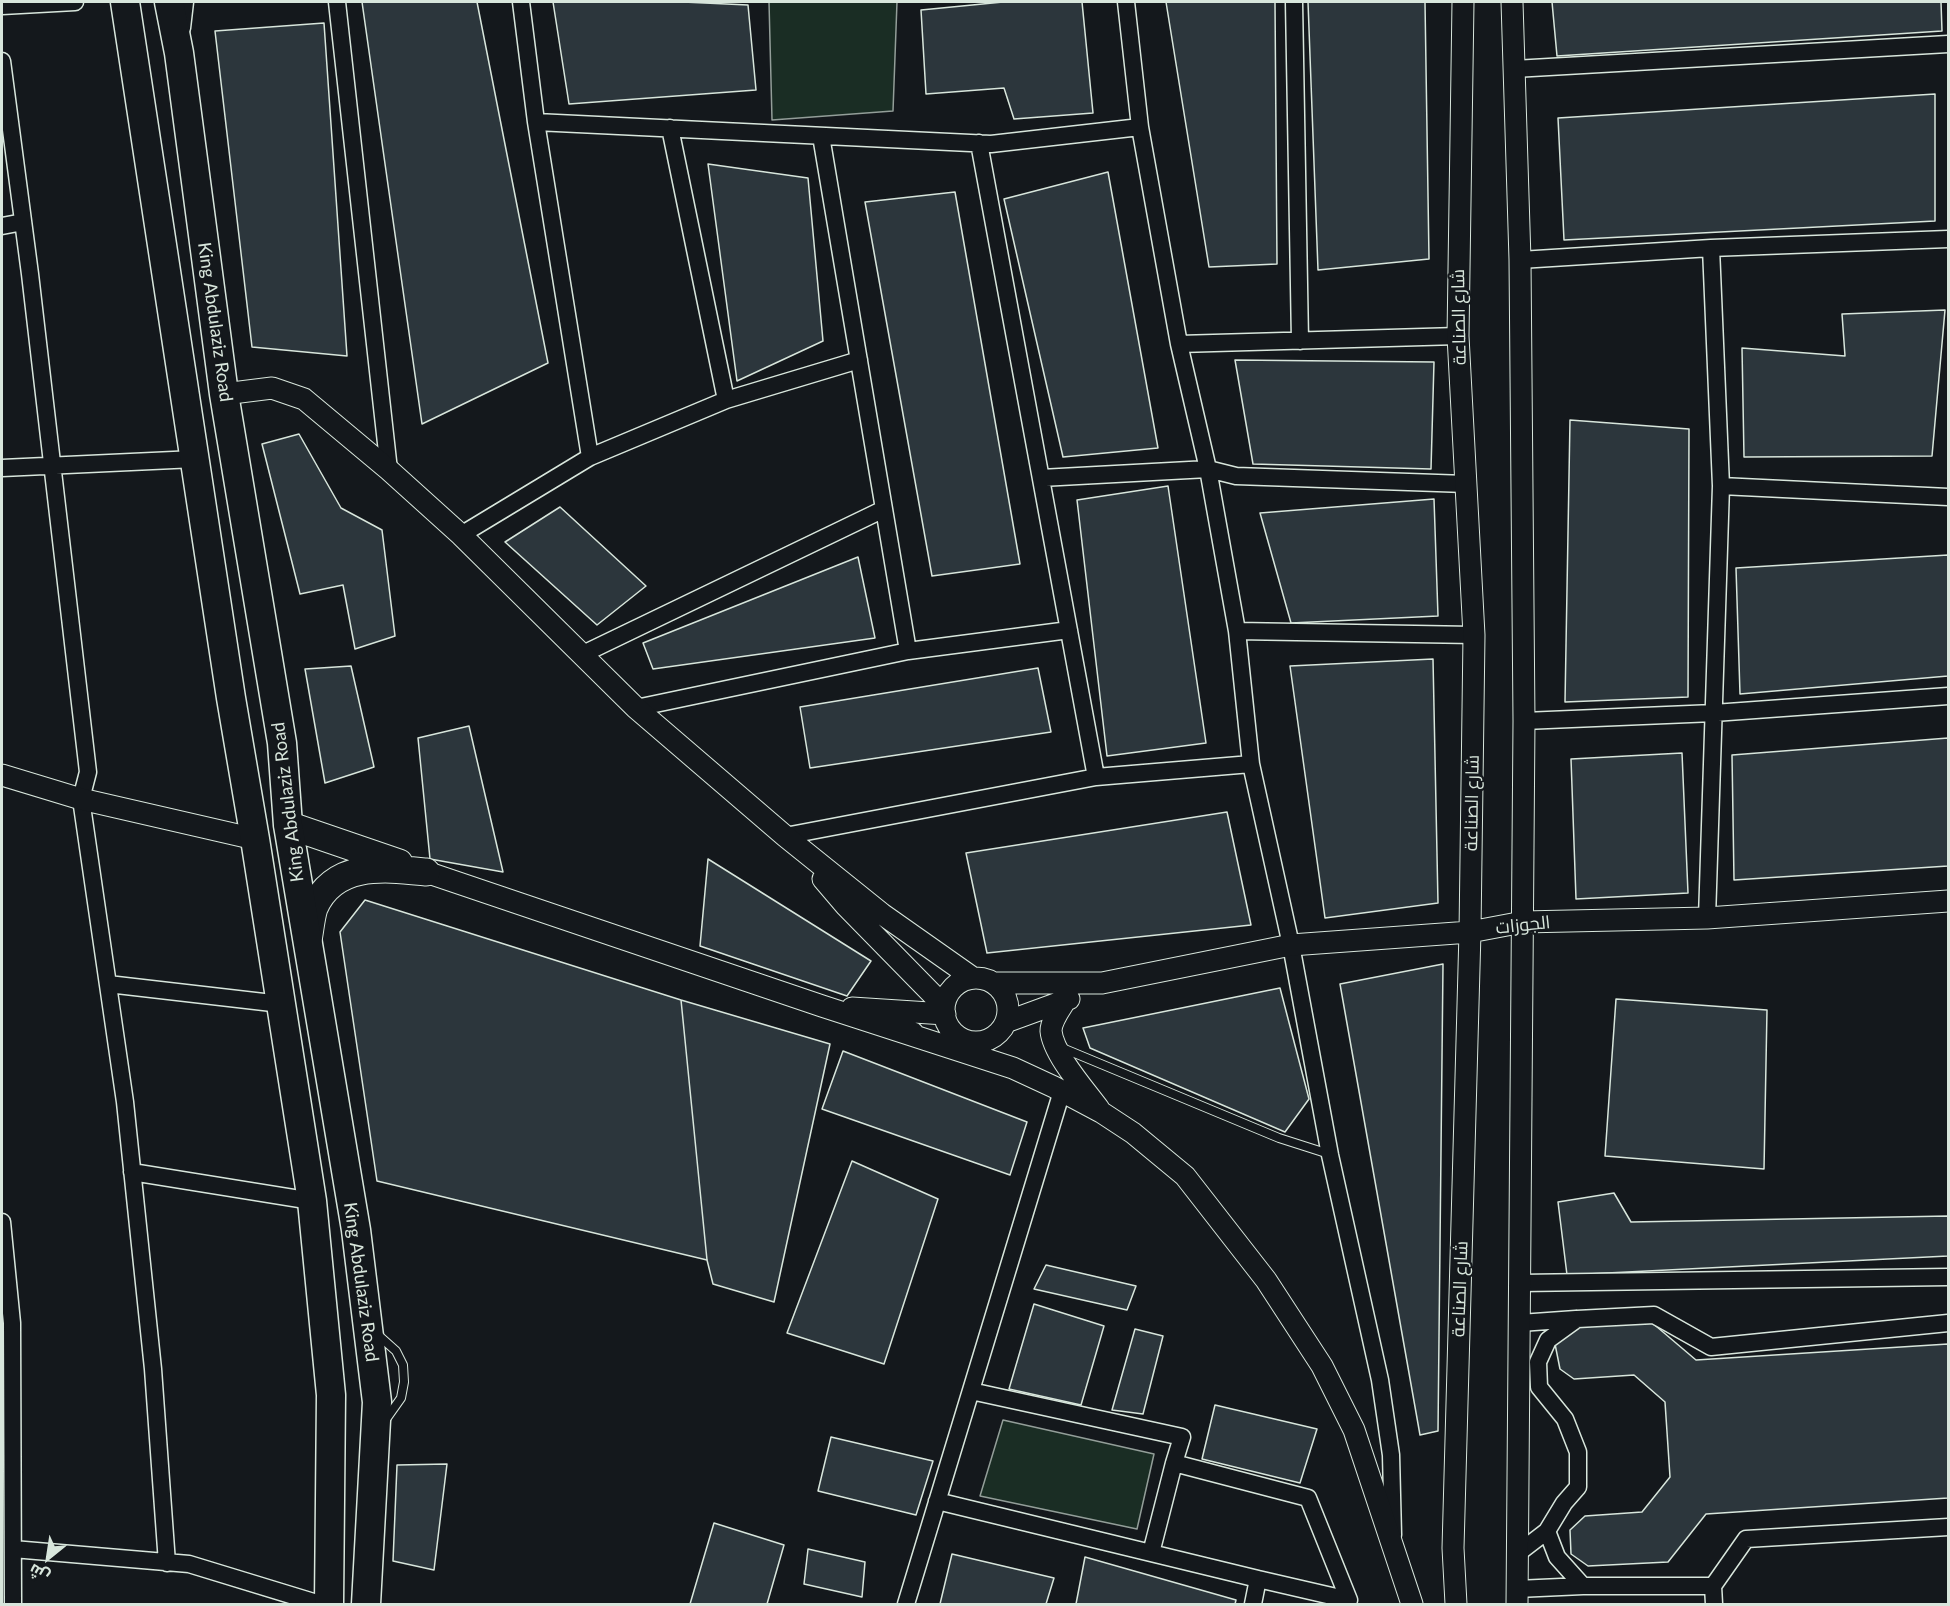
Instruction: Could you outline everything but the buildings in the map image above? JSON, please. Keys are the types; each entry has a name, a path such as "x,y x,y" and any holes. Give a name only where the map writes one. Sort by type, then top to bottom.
{"highway":[{"name":"King Abdulaziz Road","path":"125,2 231,698 312,1201 331,1395 329,1605"},
{"name":"King Abdulaziz Road","path":"169,2 179,53 224,394 282,743 288,825 356,1230 368,1326 377,1402 366,1605"}],"main road":[{"path":"288,825 426,872"},
{"path":"307,941 315,908 328,887 349,873 380,868 426,872"}],"street":[{"path":"2,6 75,2"},
{"path":"179,53 185,2"},
{"path":"338,2 389,471"},
{"path":"521,2 536,122 590,457"},
{"path":"1126,2 1140,127 1179,344 1208,469 1237,631 1251,764 1291,945 1330,1155 1380,1380 1391,1455 1394,1548"},
{"path":"1294,2 1300,341"},
{"name":"شارع الصناعة","path":"1456,1605 1453,1548 1470,932 1474,635 1458,336 1462,2"},
{"path":"1512,2 1520,260 1524,721 1520,1323 1529,1387 1517,1554 1517,1597 1582,1586 1713,1586"},
{"path":"1514,69 1948,44"},
{"path":"2,61 88,772 81,798 125,1101 153,1369 167,1563"},
{"path":"536,122 991,144 1140,127"},
{"path":"670,128 726,400"},
{"path":"821,136 908,651"},
{"path":"979,143 1095,777"},
{"path":"2,226 23,222"},
{"path":"1520,260 1711,248 1948,239"},
{"path":"1707,918 1721,486 1711,248"},
{"path":"1179,344 1458,336"},
{"path":"462,535 590,457 726,400 859,360"},
{"path":"224,394 272,388 304,399 462,535 636,708 785,836 882,914 973,978"},
{"path":"2,468 195,459"},
{"path":"1041,478 1208,469 1236,476 1466,484"},
{"path":"1721,486 1948,497"},
{"path":"581,655 884,509"},
{"path":"636,708 908,651 1069,630"},
{"path":"1237,631 1474,635"},
{"path":"1524,721 1714,713 1948,696"},
{"path":"785,836 1095,777 1251,764"},
{"path":"2,775 81,798 255,839"},
{"path":"785,836 846,906 945,1010"},
{"path":"426,872 1013,1068 1101,1112 1133,1133 1185,1176 1292,1316 1322,1366 1354,1430 1412,1605"},
{"name":"الجوزات","path":"1102,983 1291,945 1470,932 1523,922 1707,918 1948,901"},
{"path":"1013,1068 949,1026 945,1010 947,996 954,987 973,978 994,983 1102,983"},
{"path":"899,1031 969,1040 993,1037 1006,1022 1008,1012 1007,1001 1002,991 994,983"},
{"path":"1006,1022 1065,1000 1102,983"},
{"path":"108,984 281,1004"},
{"path":"1065,1000 1051,1030 1060,1056 1101,1112"},
{"path":"822,1006 945,1010"},
{"path":"906,1605 1062,1091"},
{"path":"132,1172 312,1201"},
{"path":"2,1222 5,1284 12,1323 13,1605"},
{"path":"1520,1283 1948,1276"},
{"path":"1520,1323 1654,1315 1711,1347 1948,1323"},
{"path":"1529,1387 1548,1340 1577,1319"},
{"path":"1517,1554 1548,1531 1563,1503 1578,1487 1578,1452 1565,1419 1529,1387"},
{"path":"971,1391 1182,1437 1150,1553"},
{"path":"938,1501 1349,1600 1308,1498 1174,1463"},
{"path":"1714,1605 1713,1586 1746,1539 1948,1527"},
{"path":"1548,1531 1557,1557 1582,1586"},
{"path":"13,1549 189,1564 320,1605"},
{"path":"1253,1605 1258,1579"}],"lane":[{"path":"1056,1045 1280,1138 1330,1155"}],"green space":[{"path":"769,2 897,2 893,111 772,120"},
{"path":"1003,1420 1154,1454 1137,1529 980,1496"}]}
